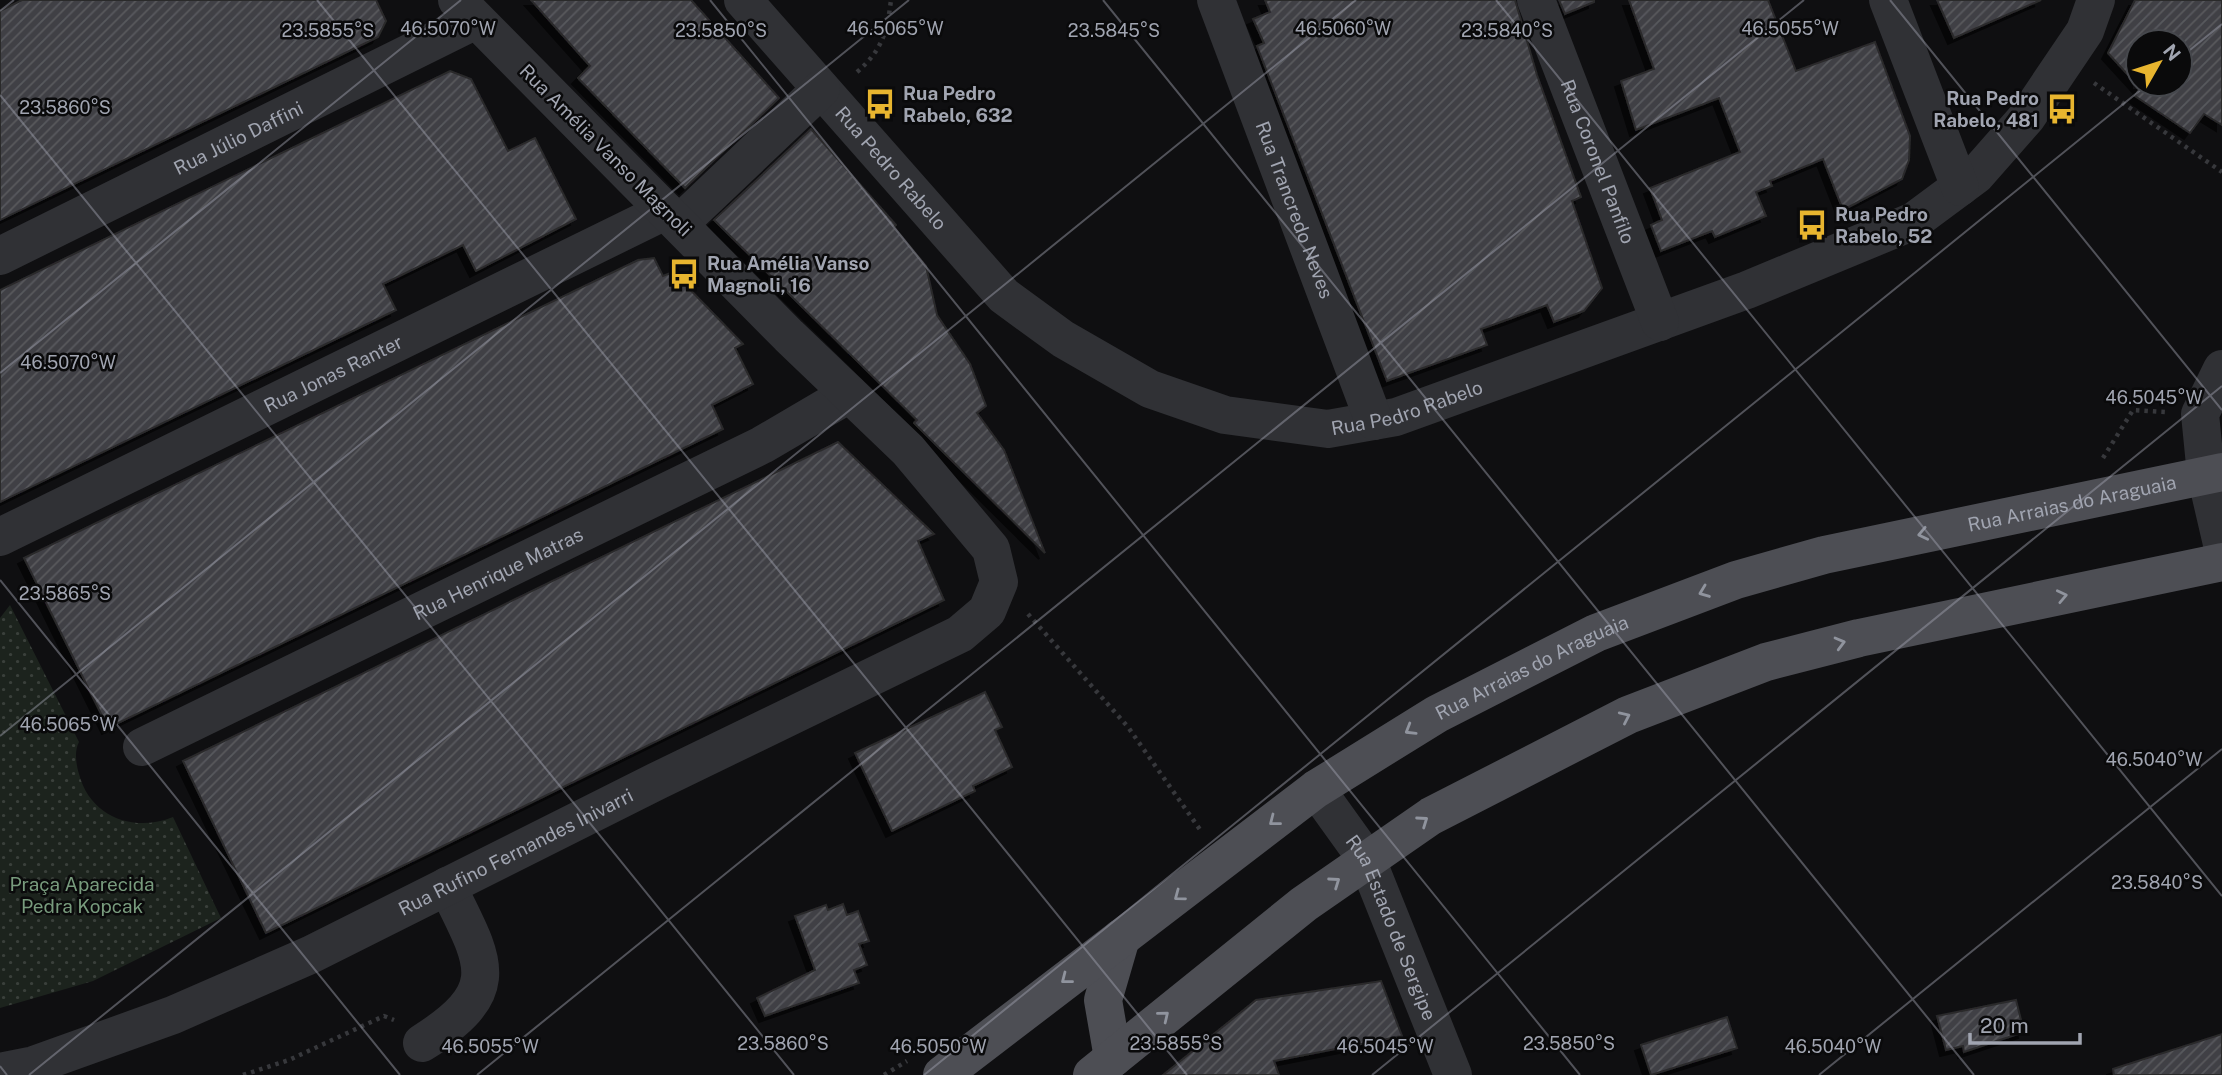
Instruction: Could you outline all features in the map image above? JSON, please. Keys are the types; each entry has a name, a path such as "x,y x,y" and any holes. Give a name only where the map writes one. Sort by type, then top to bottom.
{"main road":[{"name":"Rua Arraias do Araguaia","path":"942,1075 1316,789 1437,714 1596,633 1736,580 1824,555 2214,473"},
{"path":"1108,1069 1304,904 1431,816 1628,715 1766,662 1859,638 2222,562"},
{"path":"1108,1069 1103,1000 1121,938"}],"street":[{"name":"Rua Pedro Rabelo","path":"743,0 1004,296 1063,340 1150,389 1225,415 1328,429 1396,417 1747,290 1914,221 1976,175 2027,117 2085,31 2096,0"},
{"name":"Rua Trancredo Neves","path":"1216,0 1374,421"},
{"name":"Rua Coronel Panfilo","path":"1536,0 1660,322"},
{"path":"1888,0 1959,187"},
{"name":"Rua Amélia Vanso Magnoli","path":"467,10 908,450 991,550 999,582"},
{"name":"Rua Júlio Daffini","path":"0,256 467,10"},
{"name":"Rua Jonas Ranter","path":"0,537 672,217 824,92"},
{"path":"2222,369 2200,414 2214,473 2222,544"},
{"name":"Rua Henrique Matras","path":"142,747 762,445 849,394"},
{"name":"Rua Rufino Fernandes Inivarri","path":"0,1072 34,1065 173,1015 310,956 960,634 987,611 999,582"},
{"name":"Rua Estado de Sergipe","path":"1316,789 1367,860 1453,1075"},
{"path":"422,1043 453,1023 473,1000 481,974 478,949 447,886"}],"path":[{"path":"824,92 876,56 888,25 891,0"},
{"path":"2064,63 2222,172"},
{"path":"999,582 1129,727 1223,862"},
{"path":"243,1075 289,1060 384,1016"}],"green space":[{"name":"Praça Aparecida Pedra Kopcak","path":"10,605 79,742 76,762 85,789 93,801 103,811 129,822 158,822 173,817 221,918 93,981 0,1008 0,618"}],"building":[{"path":"22,0 376,0 386,21 378,37 0,220 0,11"},
{"path":"531,0 691,0 779,98 685,188 578,78 590,66"},
{"path":"1265,0 1515,0 1537,75 1581,197 1572,201 1602,288 1584,311 1554,322 1547,305 1481,329 1487,345 1387,381 1257,46 1264,43 1253,19 1270,12"},
{"path":"1559,0 1594,0 1594,2 1565,14"},
{"path":"1629,0 1768,0 1796,71 1875,42 1910,136 1909,160 1902,179 1843,210 1823,159 1770,181 1772,186 1756,192 1766,216 1715,237 1712,231 1661,251 1651,225 1662,220 1650,188 1740,152 1719,98 1636,130 1621,81 1654,69"},
{"path":"1937,0 2041,0 1954,38"},
{"path":"2135,0 2222,0 2222,125 2204,114 2190,133 2138,98 2194,98 2194,28 2124,28 2124,70 2108,53"},
{"path":"450,71 471,79 508,151 535,138 576,219 476,271 463,245 383,284 396,310 0,502 0,290"},
{"path":"811,129 896,225 894,227 926,266 937,315 970,364 986,406 977,413 1004,450 1045,553 914,423 917,420 714,220"},
{"path":"654,258 663,276 673,272 743,344 735,348 753,384 712,405 723,429 108,728 24,558 638,260"},
{"path":"838,442 934,534 918,541 944,600 266,933 183,761"},
{"path":"985,692 1002,727 995,730 1012,767 973,786 975,791 892,831 855,753"},
{"path":"843,904 847,915 858,911 869,941 859,944 867,965 854,970 859,983 765,1016 757,998 815,970 795,916 826,905 828,910"},
{"path":"1381,981 1402,1036 1274,1061 1279,1075 1163,1075 1256,1000"},
{"path":"2016,1000 2024,1032 1964,1052 1963,1046 1946,1050 1937,1016"},
{"path":"1727,1017 1737,1048 1651,1075 1641,1045"},
{"path":"2222,1034 2222,1075 2114,1075 2113,1069"}],"place":[{"name":"Rua Pedro Rabelo, 632","path":"880,104"},
{"name":"Rua Pedro Rabelo, 481","path":"2062,109"},
{"name":"Rua Pedro Rabelo, 52","path":"1812,225"},
{"name":"Rua Amélia Vanso Magnoli, 16","path":"684,274"}]}
